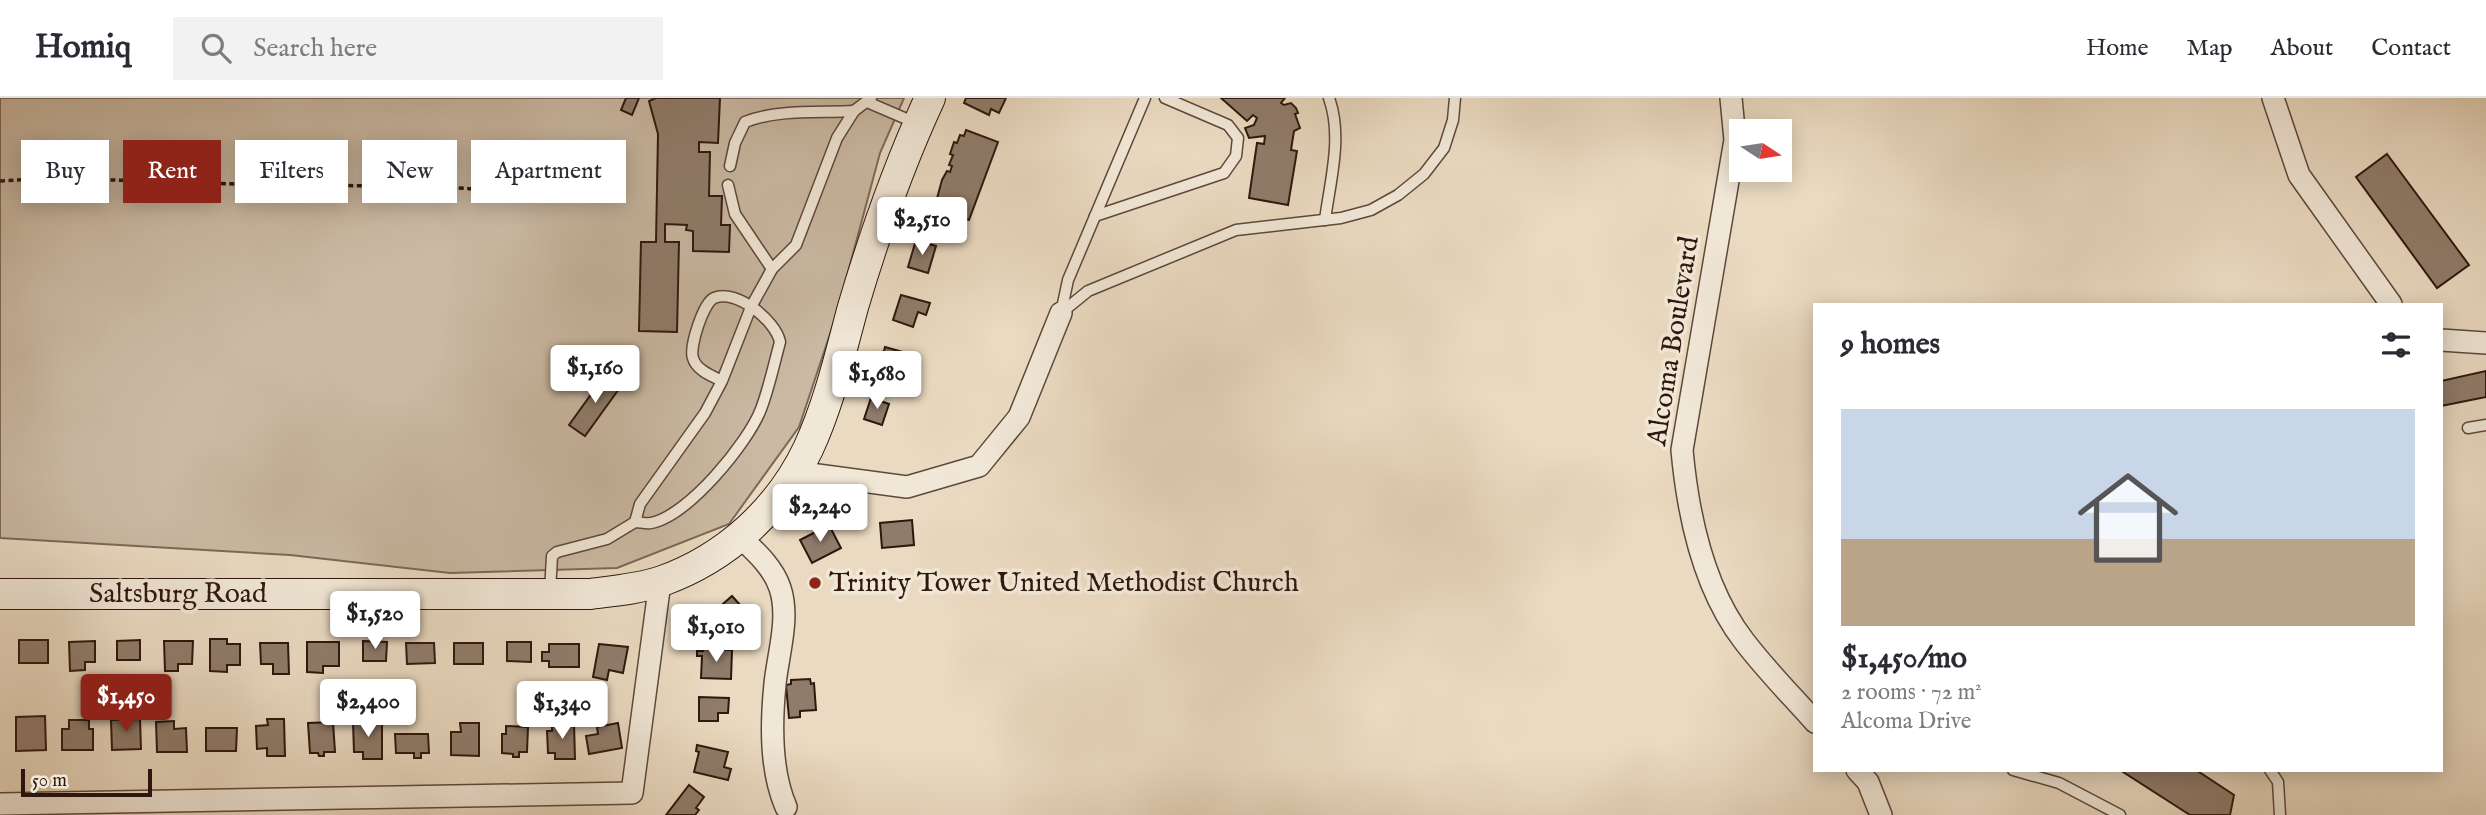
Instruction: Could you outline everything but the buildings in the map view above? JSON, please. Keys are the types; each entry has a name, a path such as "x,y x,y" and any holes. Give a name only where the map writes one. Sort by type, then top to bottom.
{"main road":[{"name":"Saltsburg Road","path":"0,594 549,595 614,591 660,582 690,569 740,537 772,505 796,472 808,449 826,402 882,217 924,111"}],"street":[{"name":"Alcoma Boulevard","path":"1731,98 1735,140 1682,450 1685,489 1715,594 1743,640 1813,718"},
{"path":"2273,98 2299,175 2390,303"},
{"path":"796,472 906,487 979,467 1019,416 1061,313"},
{"path":"2443,340 2486,343"},
{"path":"740,537 762,558 774,575 783,603 773,719 778,788 790,811"},
{"path":"0,804 632,793 660,582"},
{"path":"1859,772 1868,782 1881,815"}],"lane":[{"path":"1061,313 1068,280 1145,98"},
{"path":"1095,216 1224,173 1237,156 1238,138 1228,125 1166,98"},
{"path":"1325,220 1335,143 1335,127 1329,98"},
{"path":"1061,313 1088,291 1236,230 1325,220 1371,210 1398,195 1424,174 1444,148 1453,120 1455,98"},
{"path":"635,522 640,504 705,412 722,381 751,307 772,269 796,245 837,138 854,111 869,100 924,111"},
{"path":"730,166 735,144 745,122 755,118 793,114 854,111"},
{"path":"729,185 735,214 772,269"},
{"path":"549,595 552,556 557,552 607,539 635,522 652,523 675,511 732,459 750,431 760,410 780,342 774,327 751,307 728,297 714,298 708,303 701,315 692,349 693,360 703,371 722,381"},
{"path":"2468,428 2486,425"},
{"path":"2020,772 2059,783 2120,815"},
{"path":"2271,772 2278,782 2280,815"}],"path":[{"path":"0,181 52,178 471,189"}],"shaded area":[{"path":"0,98 904,98 880,153 837,313 799,427 729,524 617,568 450,573 290,555 0,538"}],"place":[{"name":"Trinity Tower United Methodist Church","path":"815,583"}]}
